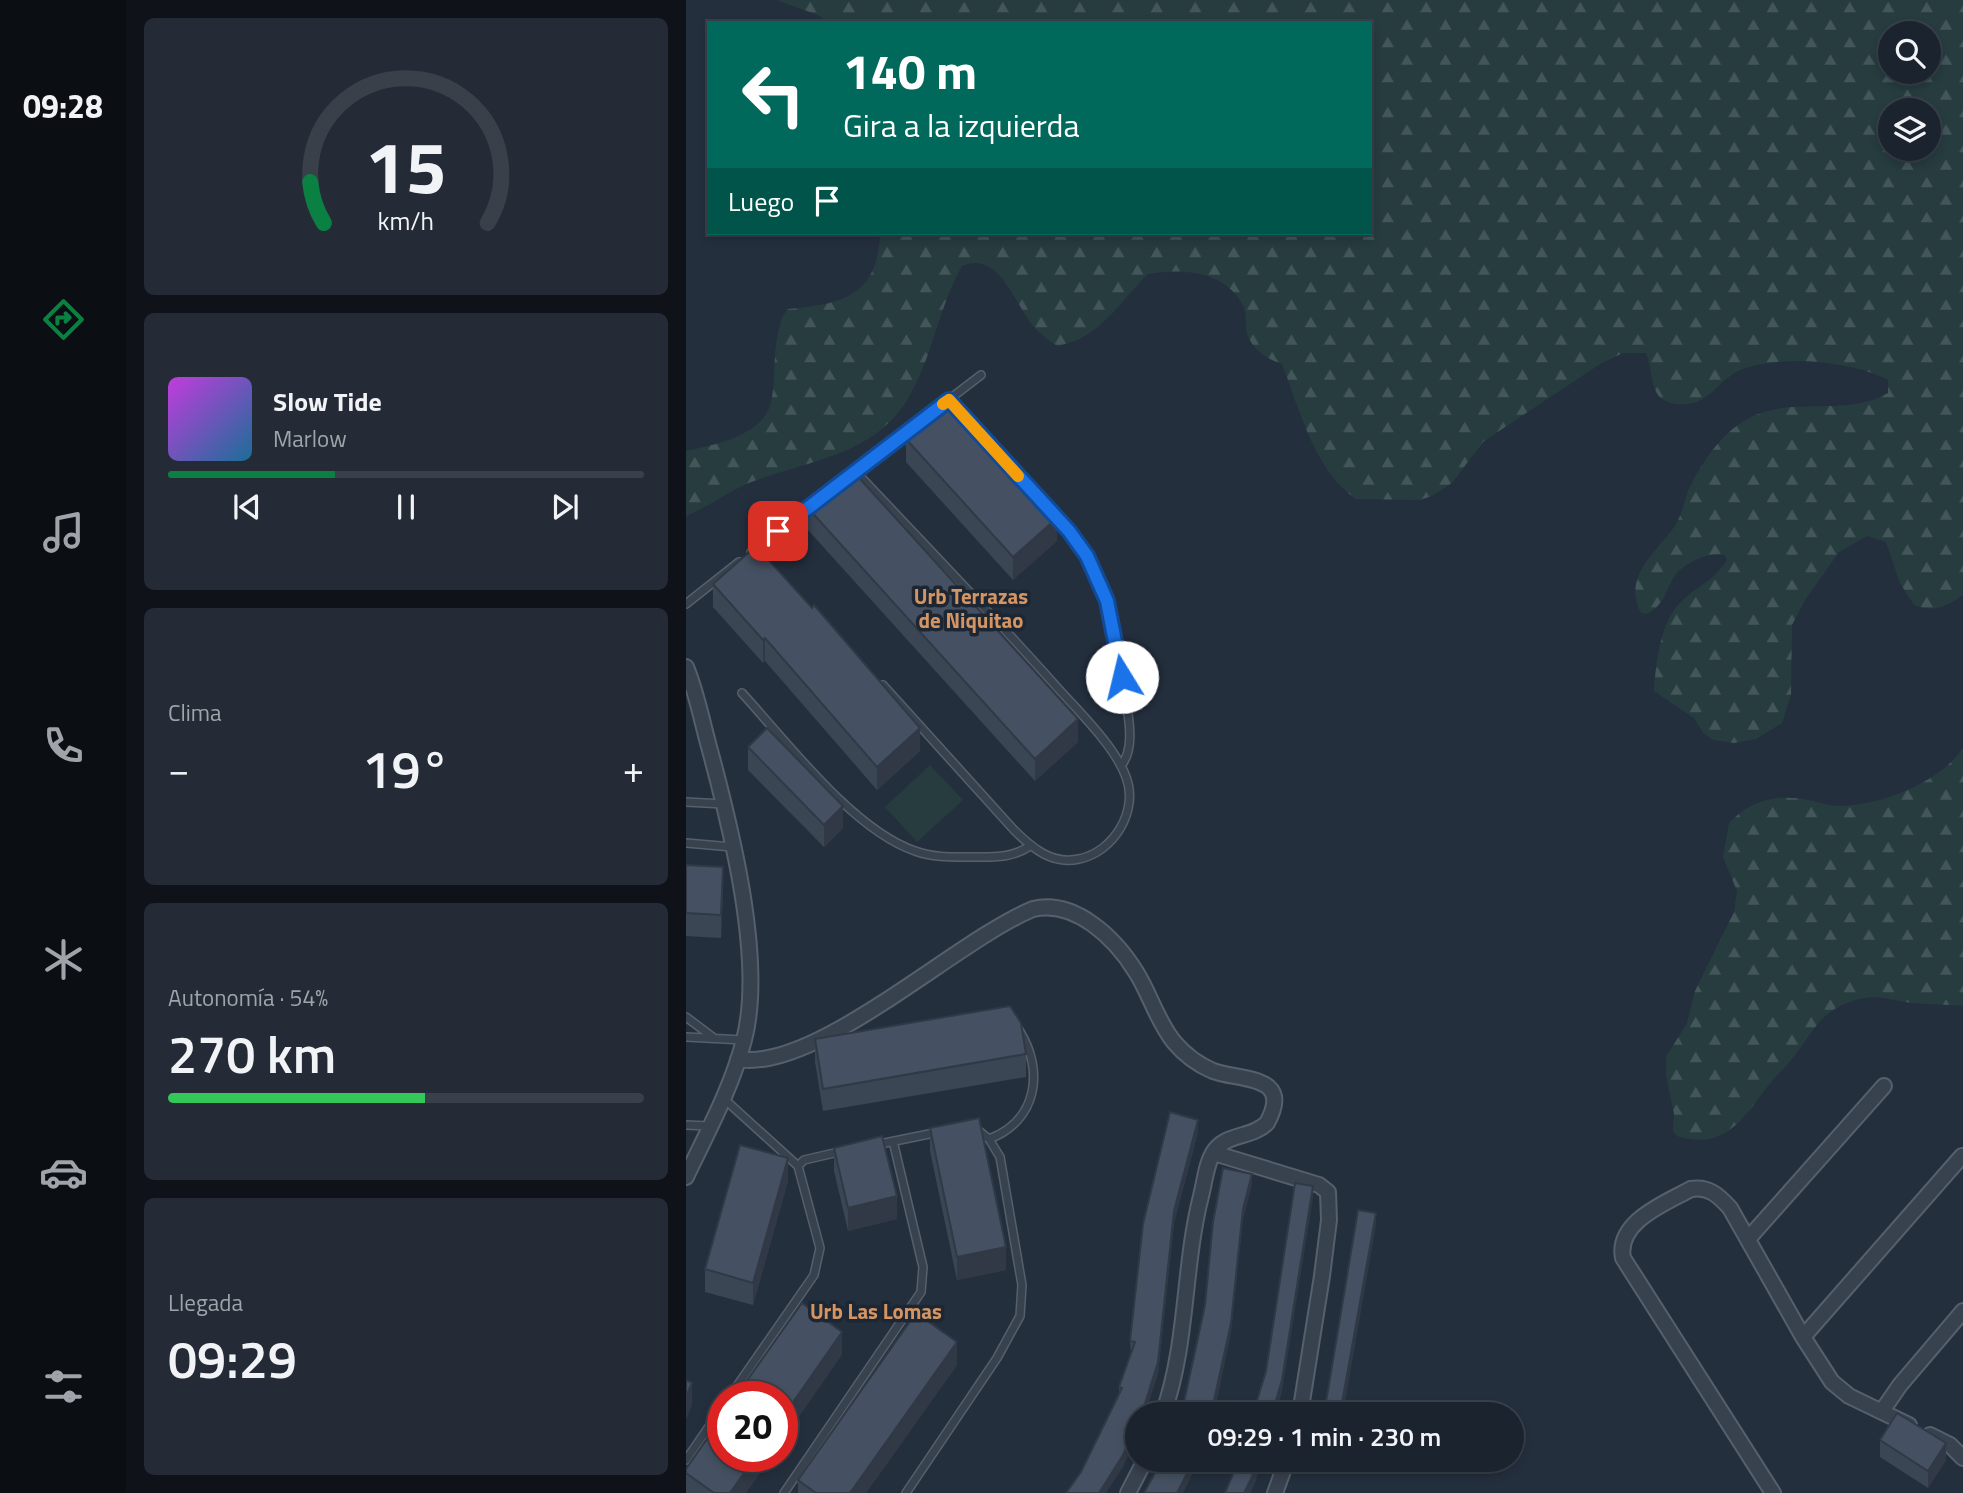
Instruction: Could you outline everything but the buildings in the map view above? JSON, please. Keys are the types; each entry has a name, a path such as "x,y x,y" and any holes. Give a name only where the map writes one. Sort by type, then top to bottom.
{"street":[{"path":"686,667 691,699 724,804 748,938 751,998 738,1059 686,1177"},
{"path":"738,1059 764,1060 791,1052 870,1009 1026,912 1045,907 1065,908 1080,916 1118,948 1135,971 1167,1033 1180,1049 1212,1070 1251,1078 1268,1087 1273,1104 1267,1123 1255,1132 1222,1142 1214,1153 1195,1221 1185,1310 1166,1402"},
{"path":"1748,1239 1884,1086"},
{"path":"1214,1153 1319,1185 1329,1195 1322,1276 1302,1402"},
{"path":"1802,1337 1962,1156"},
{"path":"1773,1493 1632,1275 1622,1252 1623,1239 1631,1227 1698,1188 1714,1192 1722,1199 1748,1239 1802,1337 1824,1372 1841,1390 1950,1445 1963,1458"},
{"path":"1882,1412 1900,1385 1963,1311"},
{"path":"1128,1493 1139,1472"},
{"path":"1275,1493 1283,1472"}],"lane":[{"path":"846,478 981,376"},
{"path":"949,400 971,424"},
{"path":"1005,461 1079,544 1101,584 1112,620 1128,716 1129,750 1121,766"},
{"path":"855,471 1018,643 1080,713 1121,766 1129,788 1130,807 1123,824 1096,852 1068,860 1045,855 1030,846 880,682"},
{"path":"686,604 829,491"},
{"path":"757,548 765,557"},
{"path":"742,693 843,802 894,842 917,852 943,857 1002,857 1030,846"},
{"path":"686,802 724,804"},
{"path":"686,843 732,846"},
{"path":"686,1017 715,1038"},
{"path":"989,1139 1006,1132 1021,1118 1032,1094 1033,1072 1024,1038 1012,1022"},
{"path":"686,1037 744,1040"},
{"path":"722,1097 798,1166 820,1248 818,1267 790,1313 741,1381"},
{"path":"686,1125 710,1126"},
{"path":"906,1493 997,1358 1022,1307 1022,1285 1003,1169 989,1139 976,1128 962,1128"},
{"path":"862,1147 951,1130"},
{"path":"783,1493 921,1292 923,1268 893,1141"},
{"path":"798,1166 804,1160 850,1150"},
{"path":"686,1460 707,1429"}],"green space":[{"path":"776,0 1963,0 1963,595 1940,607 1914,605 1900,583 1886,542 1867,536 1839,552 1805,600 1792,625 1791,694 1782,723 1756,739 1734,743 1714,740 1704,734 1694,718 1654,691 1661,642 1669,619 1683,600 1723,567 1727,560 1724,555 1717,554 1687,564 1676,574 1660,604 1647,614 1641,613 1636,600 1635,589 1642,568 1675,526 1696,476 1710,453 1727,434 1746,420 1766,411 1869,401 1888,393 1888,380 1873,373 1835,364 1775,362 1740,370 1703,399 1678,404 1668,402 1657,394 1646,353 1623,353 1600,364 1483,442 1452,483 1432,496 1420,500 1356,499 1329,472 1319,456 1282,364 1264,355 1250,341 1244,307 1236,295 1215,279 1202,274 1175,271 1148,274 1097,328 1072,342 1057,346 1035,328 997,273 987,266 975,263 962,266 947,297 918,380 896,415 880,430 843,452 748,483 686,516 686,451 736,437 759,423 771,402 777,338 785,312 788,309 825,304 854,293 873,271 880,235 1372,235 1372,21 826,21 818,15"},
{"path":"1963,748 1963,1006 1921,1004 1874,997 1847,1003 1829,1013 1815,1027 1747,1114 1728,1131 1706,1139 1677,1136 1673,1131 1674,1114 1666,1075 1666,1057 1687,1023 1695,991 1734,912 1737,891 1723,857 1729,823 1755,804 1775,799 1796,798 1840,806 1891,796 1940,772"},
{"path":"930,765 963,800 917,842 885,807"}],"slow traffic":[{"path":"943,404 949,400 1018,476"}],"district":[{"name":"Urb Terrazas de Niquitao","path":"971,608"},
{"name":"Urb Las Lomas","path":"876,1311"}],"route":[{"path":"778,531 949,400 1069,531 1095,568 1112,620 1122,677"}]}
